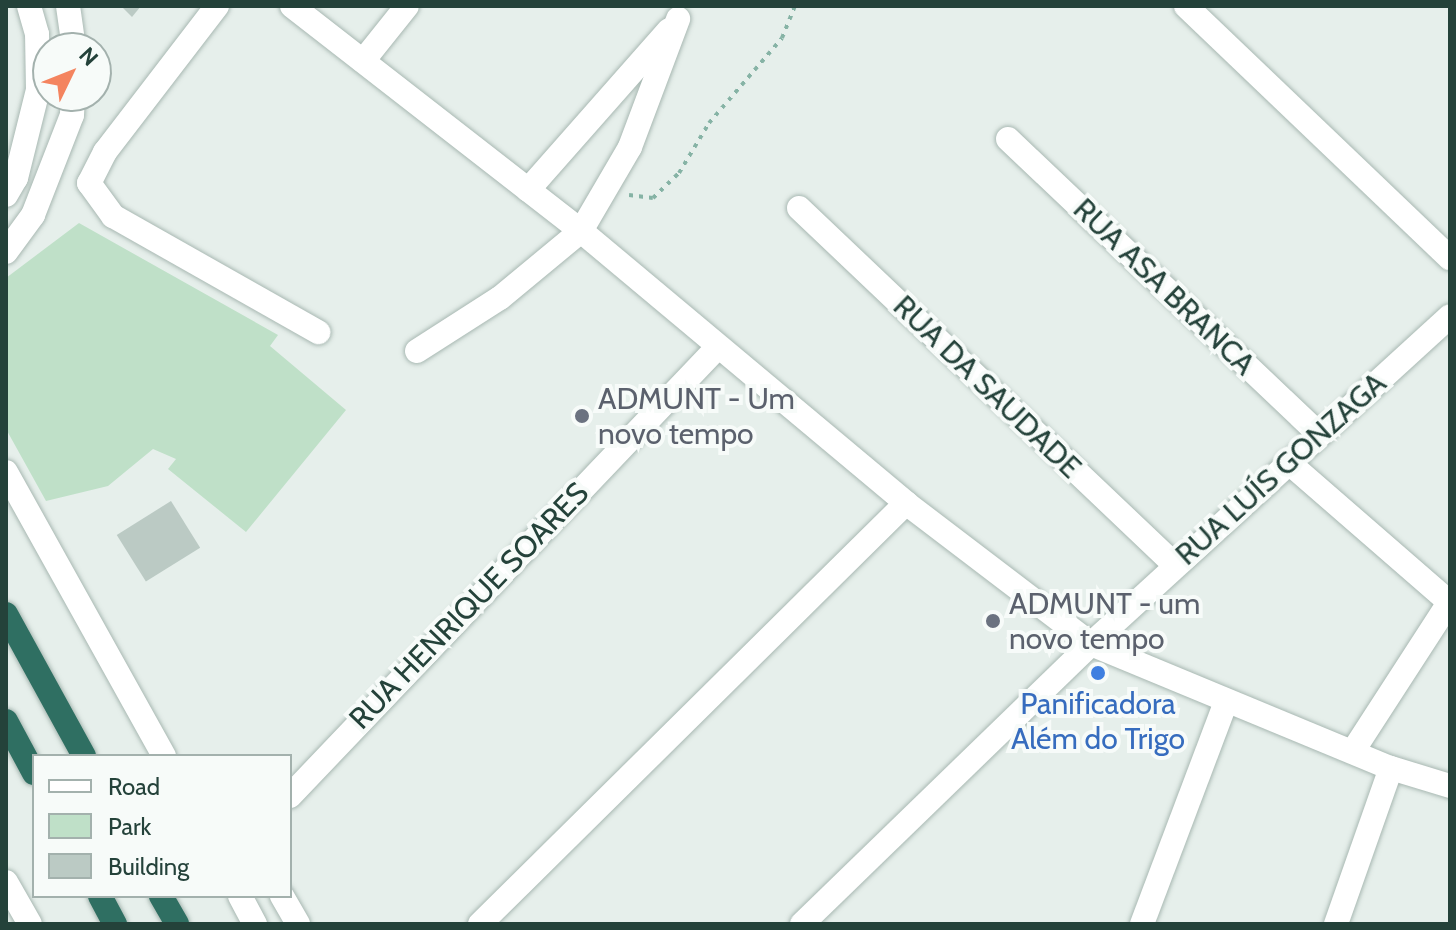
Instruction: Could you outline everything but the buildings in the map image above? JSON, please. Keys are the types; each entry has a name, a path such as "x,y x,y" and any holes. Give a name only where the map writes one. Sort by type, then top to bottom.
{"highway":[{"path":"6,614 83,754"},
{"path":"6,721 32,769"},
{"path":"101,898 115,924"},
{"path":"162,898 177,924"}],"street":[{"path":"6,195 16,178 38,90 37,34 29,6"},
{"path":"68,6 72,32"},
{"path":"217,6 105,152 89,183 113,216 318,332"},
{"path":"292,6 581,231 716,349 906,503 1091,644 1391,768 1450,786"},
{"path":"363,61 407,6"},
{"path":"1186,6 1450,258"},
{"path":"528,190 683,12"},
{"path":"417,351 500,298 581,231 630,147 683,12"},
{"path":"6,252 33,215 72,112"},
{"name":"RUA ASA BRANCA","path":"1008,139 1319,434"},
{"name":"RUA DA SAUDADE","path":"799,208 1175,565"},
{"name":"RUA LUÍS GONZAGA","path":"802,924 1175,565 1449,320"},
{"name":"RUA HENRIQUE SOARES","path":"292,794 716,349"},
{"path":"1288,462 1450,602 1353,751"},
{"path":"6,472 163,754"},
{"path":"480,924 906,503"},
{"path":"1142,924 1226,702"},
{"path":"1336,924 1391,768"},
{"path":"6,882 30,924"},
{"path":"241,898 255,924"},
{"path":"283,898 298,924"}],"path":[{"path":"606,192 653,198 679,173 709,123 782,38 795,6"}],"green space":[{"path":"79,223 278,335 270,346 346,410 246,532 168,469 176,459 153,449 108,486 46,501 6,429 6,278"}],"place":[{"name":"ADMUNT - Um novo tempo","path":"582,416"},
{"name":"ADMUNT - um novo tempo","path":"993,621"},
{"name":"Panificadora Além do Trigo","path":"1098,673"}]}
